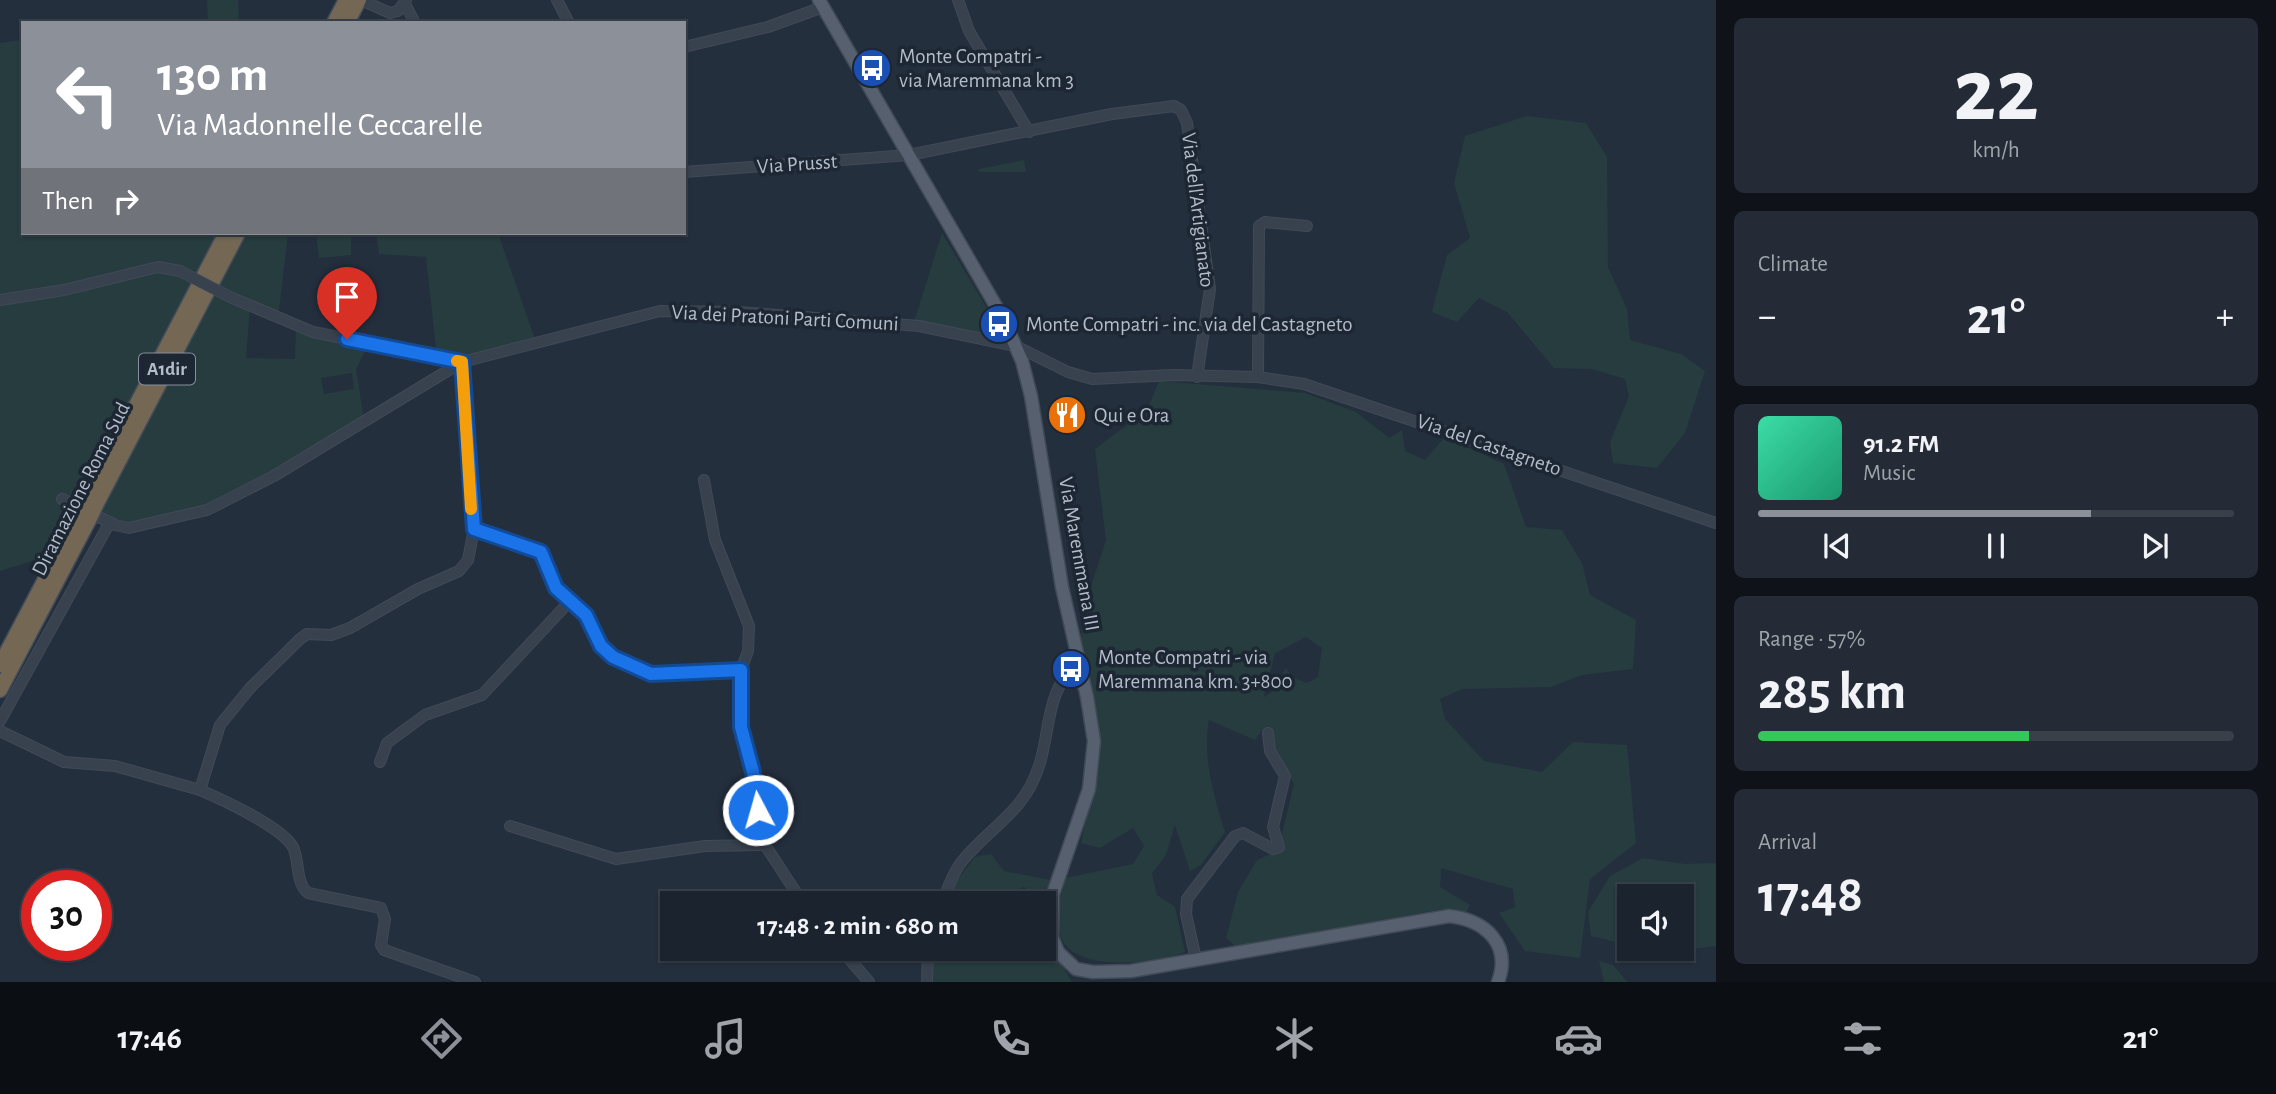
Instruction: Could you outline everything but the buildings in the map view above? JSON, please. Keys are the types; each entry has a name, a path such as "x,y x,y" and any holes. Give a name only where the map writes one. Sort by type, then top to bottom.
{"highway":[{"path":"335,21 346,0"},
{"path":"348,21 360,0"},
{"name":"Diramazione Roma Sud","path":"0,690 225,235"},
{"name":"Diramazione Roma Sud","path":"0,665 237,235"}],"main road":[{"name":"Via Maremmana III","path":"821,3 1016,346 1031,396 1060,576 1091,718 1094,758 1086,801 1053,894 1050,923 1054,945 1072,966 1093,972 1131,971 1450,916 1479,923 1495,938 1502,960 1498,982"}],"street":[{"path":"360,0 377,8 387,18 405,2 414,21"},
{"path":"557,0 568,21"},
{"path":"958,0 969,31 1030,132"},
{"path":"686,47 768,27 821,3"},
{"name":"Via dell'Artigianato","path":"909,155 1112,114 1174,106 1181,110 1187,123 1210,289 1197,377"},
{"name":"Via Prusst","path":"686,172 909,155"},
{"path":"1258,377 1259,226 1265,222 1307,226"},
{"path":"0,300 64,290 158,267 180,271 230,297 313,332 462,362 474,529 468,560 459,570 418,589 350,628 331,635 307,635 300,639 250,688 220,724 200,790"},
{"name":"Via dei Pratoni Parti Comuni","path":"110,522 124,527 139,527 224,503 462,362 648,313 688,310 886,322 1016,346"},
{"name":"Via del Castagneto","path":"1016,346 1068,372 1092,379 1258,377 1304,384 1716,523"},
{"path":"704,480 715,540 749,625 748,652 741,670 742,732 753,772 765,845 795,891"},
{"path":"0,721 110,522 62,499"},
{"path":"474,529 539,550 556,588 586,615 605,651 640,672 658,674 741,670"},
{"path":"380,762 387,743 423,717 440,709 475,700 484,693 570,601"},
{"path":"948,891 962,862 1028,790 1040,758 1055,690 1064,673 1079,658"},
{"path":"0,731 64,762 115,766 200,790 233,805 289,842 301,884 308,893 381,908 385,919 381,945 384,950 475,982"},
{"path":"1196,959 1186,914 1187,899 1235,836 1243,833 1273,849 1279,847 1273,827 1285,776 1270,751 1268,733"},
{"path":"510,826 616,859 705,846 765,845"},
{"path":"851,961 869,982"},
{"path":"927,982 928,961"}],"green space":[{"path":"207,0 238,0 239,21 208,21"},
{"path":"21,40 21,235 288,235 278,319 250,307 246,358 295,359 296,326 369,344 356,369 364,420 228,501 139,527 90,518 74,548 0,571 0,43","holes":["352,373 354,389 324,394 321,378"]},
{"path":"1527,116 1586,123 1607,157 1608,267 1627,309 1630,340 1681,354 1705,371 1685,433 1657,468 1613,463 1610,442 1629,396 1625,379 1592,369 1554,368 1507,312 1479,298 1457,322 1432,312 1447,255 1470,238 1454,183 1465,136"},
{"path":"1024,160 1026,172 979,172 979,169"},
{"path":"942,233 1004,337 999,340 951,327 914,322"},
{"path":"316,235 351,235 351,255 319,258"},
{"path":"376,235 499,235 536,342 462,362 437,357 426,257 379,254"},
{"path":"1159,381 1305,393 1356,412 1389,438 1402,430 1405,451 1425,460 1445,437 1504,464 1526,527 1562,530 1582,563 1590,595 1636,620 1633,669 1582,675 1550,687 1462,689 1440,699 1445,719 1484,761 1542,772 1573,742 1627,745 1636,843 1590,879 1580,958 1525,951 1499,913 1515,907 1513,889 1441,868 1440,887 1470,905 1466,913 1442,909 1236,947 1226,938 1238,892 1257,860 1278,851 1294,784 1262,730 1255,740 1209,720 1208,762 1225,832 1201,865 1190,871 1175,825 1166,855 1152,873 1157,895 1175,907 1185,952 1156,960 1118,962 1099,961 1069,949 1061,937 1058,922 1065,878 1133,864 1144,846 1133,828 1100,848 1081,843 1101,743 1081,639 1083,611 1106,540 1095,449 1147,410","holes":["1306,637 1322,648 1318,677 1307,683 1292,677 1286,668 1272,692 1264,697 1275,653"]},
{"path":"991,854 1004,871 1051,880 1049,891 1028,891 1024,887 1015,891 950,891 975,857"},
{"path":"1643,858 1685,864 1716,863 1716,946 1694,949 1694,884 1617,884 1617,942 1591,936 1588,912 1610,876"},
{"path":"1056,956 1072,982 929,982 930,961 1056,961"},
{"path":"1599,961 1613,965 1627,982 1604,982"}],"slow traffic":[{"path":"457,361 462,362 471,509"}],"place":[{"name":"Monte Compatri - via Maremmana km 3","path":"872,68"},
{"name":"Monte Compatri - inc. via del Castagneto","path":"999,324"},
{"name":"Qui e Ora","path":"1067,415"},
{"name":"Monte Compatri - via Maremmana km. 3+800","path":"1071,669"}],"route":[{"path":"347,339 462,362 474,529 539,550 556,588 586,615 597,641 607,654 643,673 651,674 741,670 741,727 753,772 758,810"}]}
